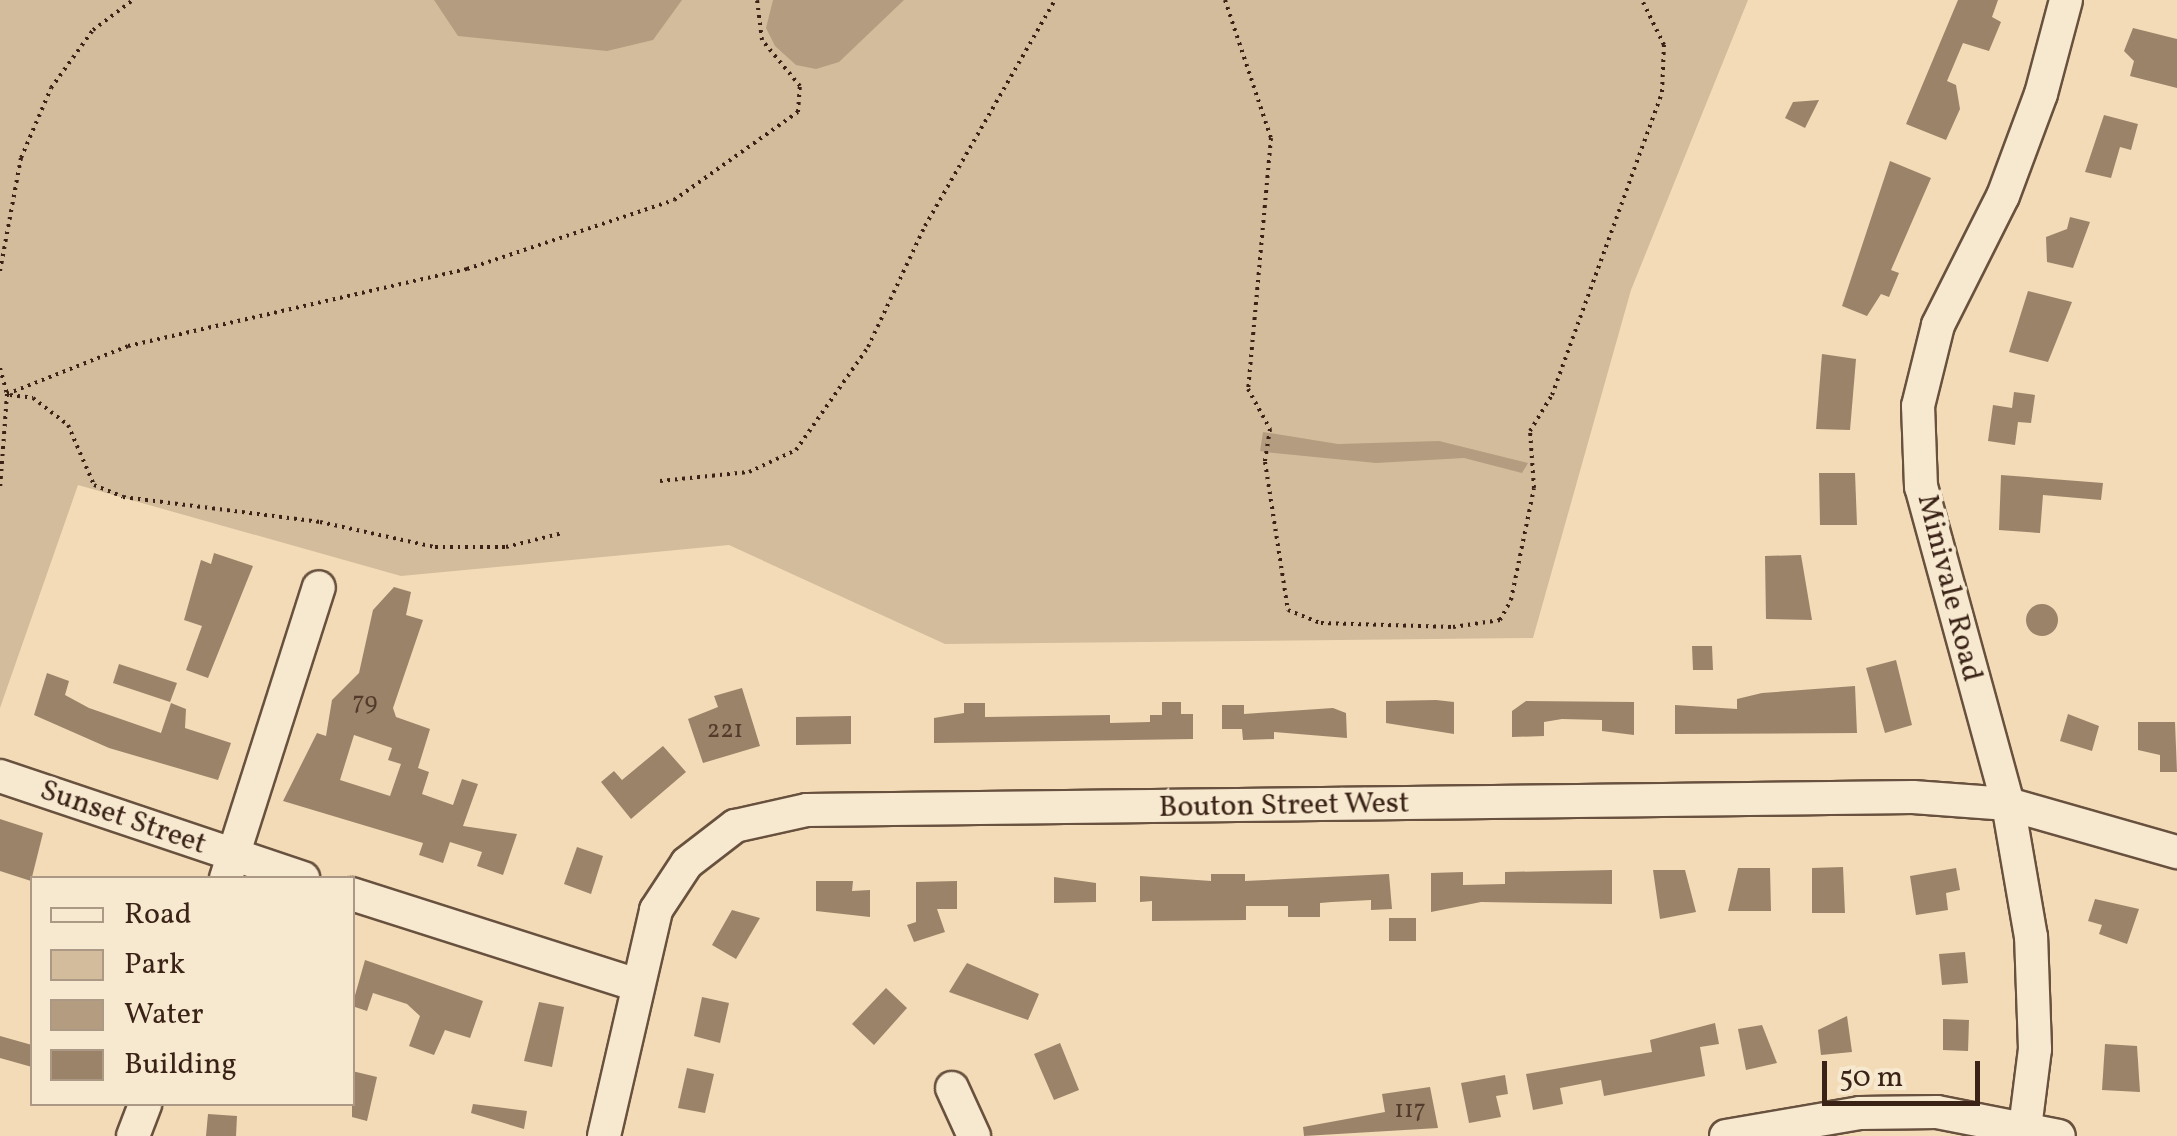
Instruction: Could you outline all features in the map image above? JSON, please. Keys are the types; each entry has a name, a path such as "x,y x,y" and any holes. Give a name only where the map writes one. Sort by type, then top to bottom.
{"street":[{"name":"Minivale Road","path":"2026,1130 2035,1049 2031,937 2008,804 1922,487 1918,406 1938,325 2003,196 2041,94 2066,0"},
{"path":"230,868 319,587"},
{"name":"Sunset Street","path":"0,776 230,868 288,876"},
{"name":"Bouton Street West","path":"604,1136 656,910 687,863 735,826 807,810 1913,796 2008,804 2177,852"},
{"path":"355,895 637,985"},
{"path":"952,1088 974,1136"},
{"path":"133,1136 144,1106"},
{"path":"1726,1136 1860,1113 1937,1112 2059,1136"}],"path":[{"path":"0,271 21,158 51,88 92,30 133,0"},
{"path":"7,394 128,346 467,269 674,200 788,126 798,112 800,86 762,40 756,0"},
{"path":"660,481 749,472 796,450 868,347 925,226 1055,0"},
{"path":"1226,0 1271,138 1248,389 1270,428 1265,462 1288,610 1321,623 1454,627 1500,620 1511,600 1534,488 1530,432 1552,394 1662,92 1664,45 1642,0"},
{"path":"0,368 7,394 0,489"},
{"path":"7,394 33,398 68,425 94,484 123,497 452,548 506,547 563,533"}],"green space":[{"path":"0,0 1748,0 1631,290 1533,638 945,644 729,545 401,576 78,485 0,708"}],"water":[{"path":"434,0 682,0 653,40 607,51 458,36"},
{"path":"773,0 904,0 839,62 816,69 796,65 775,46 766,28"},
{"path":"1263,432 1338,444 1439,441 1528,463 1522,473 1464,458 1376,463 1274,453 1260,451"}],"building":[{"path":"1958,0 1998,0 1992,17 2001,22 1989,51 1963,43 1947,81 1956,85 1960,109 1946,140 1906,124"},
{"path":"2133,28 2177,39 2177,88 2130,76 2134,61 2124,51"},
{"path":"1819,100 1805,128 1785,118 1793,102"},
{"path":"2104,115 2138,124 2131,150 2120,147 2111,178 2085,172"},
{"path":"1890,161 1931,178 1891,270 1899,273 1889,297 1881,294 1867,316 1842,306"},
{"path":"2070,217 2090,222 2073,268 2047,262 2046,237 2067,229"},
{"path":"2028,291 2072,302 2048,362 2009,352"},
{"path":"1822,354 1856,359 1850,430 1816,429"},
{"path":"2014,392 2035,395 2031,423 2018,422 2015,445 1988,441 1993,405 2012,408"},
{"path":"1819,473 1855,473 1857,525 1820,525"},
{"path":"2001,475 2103,483 2101,500 2043,495 2040,533 1999,530"},
{"path":"214,553 253,566 208,678 186,670 202,626 184,620 201,560 211,564"},
{"path":"1801,555 1812,620 1766,619 1765,556"},
{"path":"394,587 411,592 406,615 423,620 393,708 396,717 430,729 418,768 429,772 422,794 453,805 462,779 478,784 463,826 517,834 503,875 477,866 482,852 450,842 443,863 419,855 423,843 283,801 317,733 326,736 332,700 359,673 373,610","holes":["354,735 392,748 388,760 401,764 390,796 340,780"]},
{"path":"2042,604 2054,608 2058,620 2054,632 2042,636 2030,632 2026,620 2030,608"},
{"path":"1692,646 1712,646 1713,670 1693,670"},
{"path":"1896,660 1912,725 1885,733 1866,668"},
{"path":"119,664 177,683 170,702 113,683"},
{"path":"47,673 69,681 65,695 89,708 161,733 171,703 186,709 185,728 231,743 218,780 109,748 34,715"},
{"path":"1855,686 1857,733 1675,734 1675,705 1737,709 1737,699 1762,693"},
{"path":"742,688 760,746 703,763 688,719 718,707 714,696"},
{"path":"1386,701 1454,702 1454,734 1386,723"},
{"path":"1526,701 1634,702 1634,735 1602,731 1602,720 1562,719 1544,722 1544,736 1512,737 1512,711"},
{"path":"1162,702 1181,702 1181,714 1193,714 1193,739 934,743 934,718 964,713 964,703 985,703 985,717 1110,715 1110,723 1150,722 1150,715 1162,715"},
{"path":"1222,705 1244,705 1244,714 1333,708 1346,713 1347,738 1274,732 1274,739 1243,740 1242,729 1222,729"},
{"path":"2068,714 2099,726 2092,751 2060,741"},
{"path":"851,716 851,744 796,745 796,717"},
{"path":"2138,722 2175,722 2177,772 2160,772 2160,755 2138,750"},
{"path":"663,746 686,772 631,819 601,782 614,771 622,780"},
{"path":"0,819 43,833 30,881 0,871"},
{"path":"577,847 603,856 591,894 564,884"},
{"path":"1843,867 1845,913 1812,913 1812,868"},
{"path":"1738,868 1770,868 1771,911 1728,911"},
{"path":"1956,868 1960,890 1946,893 1948,910 1916,915 1910,876"},
{"path":"1612,870 1612,904 1481,902 1431,912 1431,873 1463,872 1463,885 1505,884 1505,872"},
{"path":"1653,870 1685,870 1696,912 1660,919"},
{"path":"1211,874 1245,874 1245,881 1389,874 1392,909 1371,910 1371,900 1332,902 1320,903 1320,917 1288,917 1288,906 1246,906 1246,920 1152,921 1152,901 1140,902 1140,876 1211,881"},
{"path":"1054,877 1096,883 1096,902 1054,903"},
{"path":"816,881 853,881 852,891 870,890 870,917 816,911"},
{"path":"957,881 957,909 937,909 945,932 914,942 907,925 916,922 916,882"},
{"path":"2095,899 2139,909 2127,944 2099,934 2102,925 2088,921"},
{"path":"732,910 760,918 736,959 712,945"},
{"path":"1389,918 1416,918 1416,941 1389,941"},
{"path":"1965,952 1968,983 1942,985 1939,954"},
{"path":"365,960 483,1001 470,1038 445,1030 434,1055 409,1046 420,1016 407,1004 373,993 367,1011 355,1007"},
{"path":"967,963 1039,994 1028,1020 949,992"},
{"path":"886,988 907,1008 874,1045 852,1024"},
{"path":"702,997 729,1003 720,1043 694,1036"},
{"path":"539,1002 564,1007 552,1067 524,1061"},
{"path":"1847,1016 1852,1052 1821,1055 1818,1030"},
{"path":"1943,1019 1969,1020 1968,1051 1943,1050"},
{"path":"1715,1023 1719,1044 1700,1047 1705,1076 1604,1096 1601,1080 1560,1088 1563,1104 1533,1110 1526,1074 1652,1052 1650,1040"},
{"path":"1762,1025 1777,1063 1746,1070 1738,1029"},
{"path":"0,1036 30,1044 30,1066 0,1058"},
{"path":"1060,1043 1079,1090 1054,1100 1034,1054"},
{"path":"2105,1044 2137,1046 2140,1092 2102,1090"},
{"path":"687,1068 714,1074 705,1113 678,1108"},
{"path":"355,1072 377,1077 367,1121 352,1117"},
{"path":"1505,1075 1508,1094 1496,1096 1501,1117 1469,1123 1461,1083"},
{"path":"1430,1087 1438,1128 1304,1136 1303,1127 1385,1112 1382,1094"},
{"path":"473,1104 527,1111 524,1129 471,1113"},
{"path":"208,1114 237,1116 236,1136 206,1136"}]}
